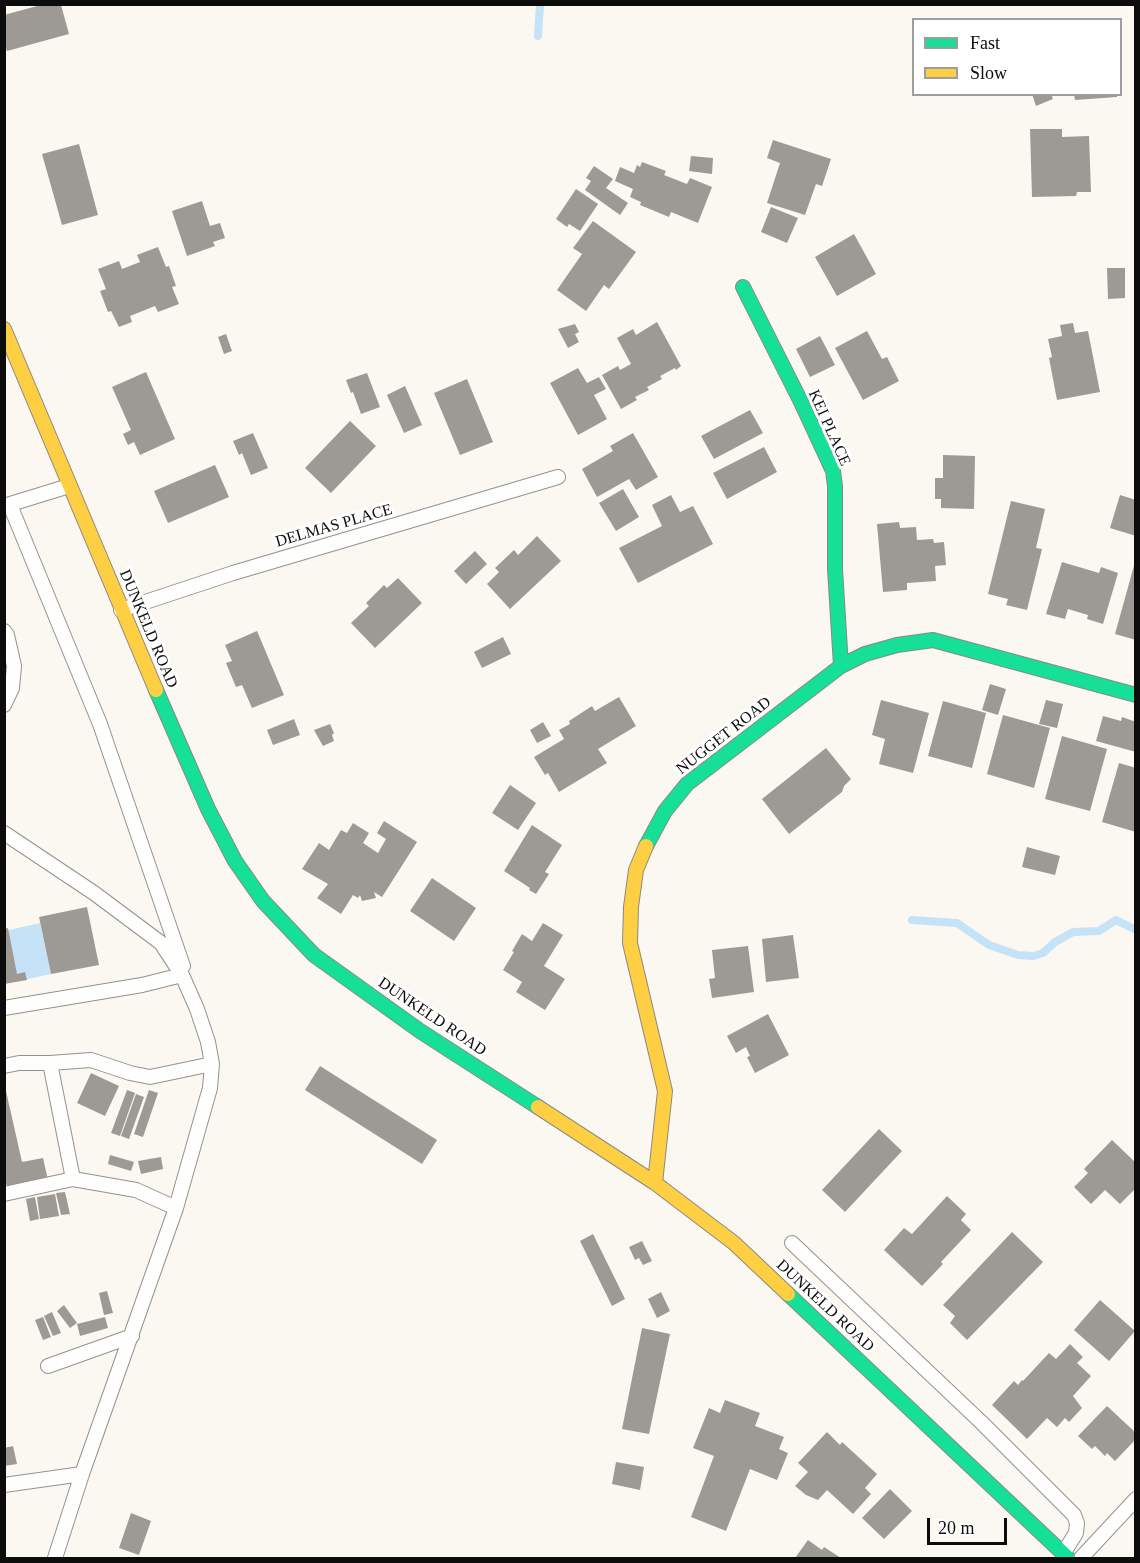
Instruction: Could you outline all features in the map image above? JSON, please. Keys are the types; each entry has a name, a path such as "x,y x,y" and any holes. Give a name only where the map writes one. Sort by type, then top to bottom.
{"main road":[{"name":"KEI PLACE","path":"743,287 801,402 832,471 835,486 835,568 841,666"},
{"name":"DUNKELD ROAD","path":"4,329 208,809 235,861 263,902 314,956 420,1031 655,1183 734,1243 1065,1556"},
{"name":"NUGGET ROAD","path":"655,1183 665,1091 630,943 631,907 636,870 649,839 665,811 687,784 841,666 865,654 897,645 933,640 1136,695"}],"lane":[{"name":"DELMAS PLACE","path":"122,610 233,573 558,477"},
{"path":"55,1558 82,1474 176,1208 210,1088 212,1064 208,1042 99,724 7,505 69,486"},
{"path":"4,631 14,666 12,688 4,705"},
{"path":"4,833 93,893 161,943 182,975 197,1009"},
{"path":"4,1008 142,985 182,975"},
{"path":"4,1066 91,1059 130,1073 150,1077 212,1064"},
{"path":"50,1063 73,1179"},
{"path":"4,1194 73,1179 136,1190 176,1208"},
{"path":"792,1243 981,1422 1074,1515 1077,1523 1076,1533 1065,1556"},
{"path":"48,1366 132,1336"},
{"path":"4,1485 82,1474"},
{"path":"1081,1558 1136,1499"}],"water":[{"path":"40,923 51,974 5,984 5,931"}],"building":[{"path":"41,5 61,5 69,34 7,51 4,44 4,15"},
{"path":"1033,96 1052,96 1053,99 1036,106"},
{"path":"1074,96 1117,96 1117,97 1075,100"},
{"path":"1030,129 1062,129 1062,137 1089,136 1091,192 1077,192 1076,196 1032,197"},
{"path":"773,140 831,159 822,186 816,184 805,215 767,203 780,163 767,158"},
{"path":"79,144 98,215 62,225 42,154"},
{"path":"691,156 713,158 712,174 689,171"},
{"path":"642,162 666,171 664,175 687,184 690,178 712,187 698,223 671,212 669,217 640,205 641,202 630,197 633,189 615,181 620,167 634,173 637,165 640,167"},
{"path":"594,166 613,179 606,188 628,203 620,215 585,190 591,181 586,178"},
{"path":"576,189 598,204 580,231 569,224 567,227 556,219"},
{"path":"202,201 210,226 220,223 225,238 213,242 215,246 187,256 172,211"},
{"path":"771,207 798,218 787,243 761,232"},
{"path":"593,221 636,252 609,289 604,285 586,311 557,290 582,254 573,248"},
{"path":"854,234 876,274 837,296 815,257"},
{"path":"158,247 166,267 169,266 176,286 172,287 179,304 158,312 155,306 130,316 132,322 119,327 111,311 108,312 100,291 106,289 98,269 119,261 122,269 140,262 137,255"},
{"path":"1107,268 1125,268 1125,298 1108,299"},
{"path":"657,322 681,366 660,376 662,379 647,387 649,390 635,397 637,400 621,409 602,375 618,366 620,370 631,364 617,338 633,329 636,335"},
{"path":"1073,323 1075,333 1088,331 1100,392 1057,400 1048,339 1062,336 1060,325"},
{"path":"575,324 579,332 575,334 579,342 568,348 558,329"},
{"path":"867,331 882,359 887,357 899,381 863,400 835,348"},
{"path":"226,334 232,351 224,354 218,337"},
{"path":"820,336 835,365 810,377 796,349"},
{"path":"578,368 587,383 599,377 606,389 594,395 607,419 578,435 550,383"},
{"path":"146,372 175,439 140,455 134,442 128,445 123,434 131,430 112,387"},
{"path":"367,373 380,407 361,414 346,380"},
{"path":"467,379 493,442 460,455 434,393"},
{"path":"405,386 422,425 404,433 387,395"},
{"path":"750,410 763,433 714,459 701,436"},
{"path":"350,421 376,446 331,493 305,468"},
{"path":"253,433 268,468 251,475 242,453 239,455 233,441"},
{"path":"633,433 658,477 636,490 629,479 597,497 582,469 613,451 610,446"},
{"path":"764,447 777,472 727,499 713,473"},
{"path":"943,455 975,456 974,509 941,508 941,499 935,499 935,478 943,478"},
{"path":"215,465 229,497 168,523 154,491"},
{"path":"623,489 639,517 616,531 599,503"},
{"path":"671,495 680,512 693,506 713,544 638,583 619,548 662,526 652,505"},
{"path":"1120,495 1136,500 1136,536 1110,528"},
{"path":"1011,501 1045,509 1036,548 1042,549 1027,610 1006,605 1008,599 988,594"},
{"path":"899,522 900,528 916,527 917,540 933,539 934,543 944,542 946,565 935,566 936,581 907,583 907,590 883,592 877,524"},
{"path":"537,536 561,561 510,609 487,584 499,572 495,568 514,550 518,555"},
{"path":"475,551 487,564 466,584 454,571"},
{"path":"1062,562 1099,573 1101,567 1118,573 1103,624 1087,619 1088,615 1068,609 1065,619 1046,614"},
{"path":"1136,562 1136,640 1115,634"},
{"path":"398,578 422,603 375,648 351,623 369,606 366,603 384,585 387,588"},
{"path":"257,631 284,695 252,708 242,685 236,687 226,663 232,661 225,645"},
{"path":"503,637 511,654 482,668 474,652"},
{"path":"990,684 1006,689 998,715 982,710"},
{"path":"619,697 636,726 598,749 607,763 559,792 548,773 545,775 534,757 564,739 559,730 570,724 569,721 592,706 595,711"},
{"path":"881,700 929,713 913,773 879,764 885,739 872,735"},
{"path":"1046,700 1063,704 1057,728 1039,724"},
{"path":"943,701 986,713 972,768 928,756"},
{"path":"1003,715 1050,728 1034,788 987,774"},
{"path":"1103,716 1121,721 1122,717 1136,722 1136,752 1096,741"},
{"path":"294,719 300,735 273,745 267,730"},
{"path":"543,722 551,736 537,743 530,730"},
{"path":"330,724 334,733 332,735 334,741 323,746 314,730"},
{"path":"1062,736 1107,749 1090,811 1045,799"},
{"path":"826,748 851,779 842,792 789,834 762,799"},
{"path":"1119,763 1136,768 1136,832 1102,822"},
{"path":"510,785 536,803 518,830 492,813"},
{"path":"384,821 417,842 382,897 374,892 376,898 362,901 360,895 358,898 353,895 341,914 317,898 328,884 302,869 319,843 329,850 341,830 347,833 353,823 369,833 363,843 378,853 386,839 377,833"},
{"path":"532,825 562,845 545,872 549,874 536,894 504,871"},
{"path":"1027,847 1060,856 1055,875 1022,867"},
{"path":"432,878 476,908 454,941 410,911"},
{"path":"87,907 99,965 51,974 39,917"},
{"path":"543,923 563,935 544,966 565,979 545,1010 516,992 522,982 503,970 522,934 532,941"},
{"path":"8,928 17,974 25,972 27,980 4,984 4,929"},
{"path":"793,935 799,978 766,982 762,939"},
{"path":"748,946 754,992 712,998 709,979 715,978 712,950"},
{"path":"768,1014 789,1055 755,1073 747,1057 750,1056 746,1047 736,1053 727,1036"},
{"path":"320,1066 437,1140 422,1164 305,1090"},
{"path":"91,1073 119,1086 105,1116 77,1103"},
{"path":"4,1082 22,1162 43,1158 48,1180 7,1188 4,1173"},
{"path":"127,1090 135,1093 120,1136 111,1133"},
{"path":"149,1090 158,1093 143,1137 134,1134"},
{"path":"136,1094 144,1097 129,1139 121,1136"},
{"path":"879,1129 902,1151 845,1212 822,1190"},
{"path":"1112,1140 1136,1163 1136,1188 1120,1204 1105,1190 1091,1204 1074,1187 1088,1173 1084,1169"},
{"path":"110,1155 134,1162 131,1171 108,1164"},
{"path":"161,1157 163,1169 141,1174 138,1161"},
{"path":"65,1192 70,1214 61,1215 56,1193"},
{"path":"55,1194 59,1216 40,1219 37,1197"},
{"path":"947,1196 966,1214 961,1220 971,1230 922,1286 884,1250 904,1228 912,1234"},
{"path":"35,1197 39,1219 30,1221 26,1199"},
{"path":"1012,1232 1043,1262 967,1340 950,1323 955,1316 943,1305"},
{"path":"593,1234 625,1299 612,1306 580,1241"},
{"path":"642,1241 652,1261 643,1265 639,1258 635,1260 629,1247"},
{"path":"107,1291 113,1313 104,1315 99,1293"},
{"path":"661,1292 670,1311 657,1318 648,1299"},
{"path":"1100,1300 1135,1331 1109,1361 1074,1330"},
{"path":"64,1305 77,1323 70,1328 57,1311"},
{"path":"52,1312 61,1333 53,1336 44,1316"},
{"path":"43,1317 51,1337 43,1340 35,1320"},
{"path":"105,1317 108,1328 80,1336 77,1324"},
{"path":"642,1328 670,1334 649,1434 622,1429"},
{"path":"1070,1344 1083,1357 1077,1363 1091,1376 1073,1396 1082,1408 1069,1422 1065,1418 1057,1427 1047,1418 1027,1439 992,1405 1014,1381 1018,1385 1023,1381 1049,1353 1056,1359"},
{"path":"725,1400 760,1413 755,1426 784,1437 779,1449 788,1453 777,1480 750,1469 726,1531 691,1517 714,1456 693,1448 709,1408 720,1413"},
{"path":"1107,1406 1136,1433 1136,1439 1115,1461 1107,1453 1105,1456 1095,1446 1092,1449 1078,1436"},
{"path":"827,1432 840,1445 842,1442 877,1474 865,1488 871,1494 853,1514 827,1490 818,1500 806,1495 795,1486 808,1472 798,1463"},
{"path":"13,1446 17,1464 4,1466 4,1448"},
{"path":"616,1462 644,1467 640,1490 612,1484"},
{"path":"890,1489 912,1511 884,1539 862,1518"},
{"path":"131,1513 151,1521 139,1555 119,1548"},
{"path":"808,1540 822,1550 824,1547 841,1558 795,1558"}],"waterway":[{"path":"538,36 540,4"},
{"path":"912,920 957,923 989,945 1018,955 1033,956 1043,953 1055,942 1073,932 1099,931 1116,920 1136,930"}],"traffic: fast":[{"path":"743,287 833,471 835,569 841,666"},
{"path":"646,846 665,811 687,784 841,666 865,654 897,645 933,640 1136,695"},
{"path":"156,690 208,809 235,861 263,901 314,955 420,1031 538,1107"},
{"path":"788,1294 1068,1558"}],"traffic: slow":[{"path":"4,329 156,690"},
{"path":"646,846 636,870 631,907 630,943 665,1091 655,1183"},
{"path":"538,1107 655,1183 734,1243 788,1294"}]}
